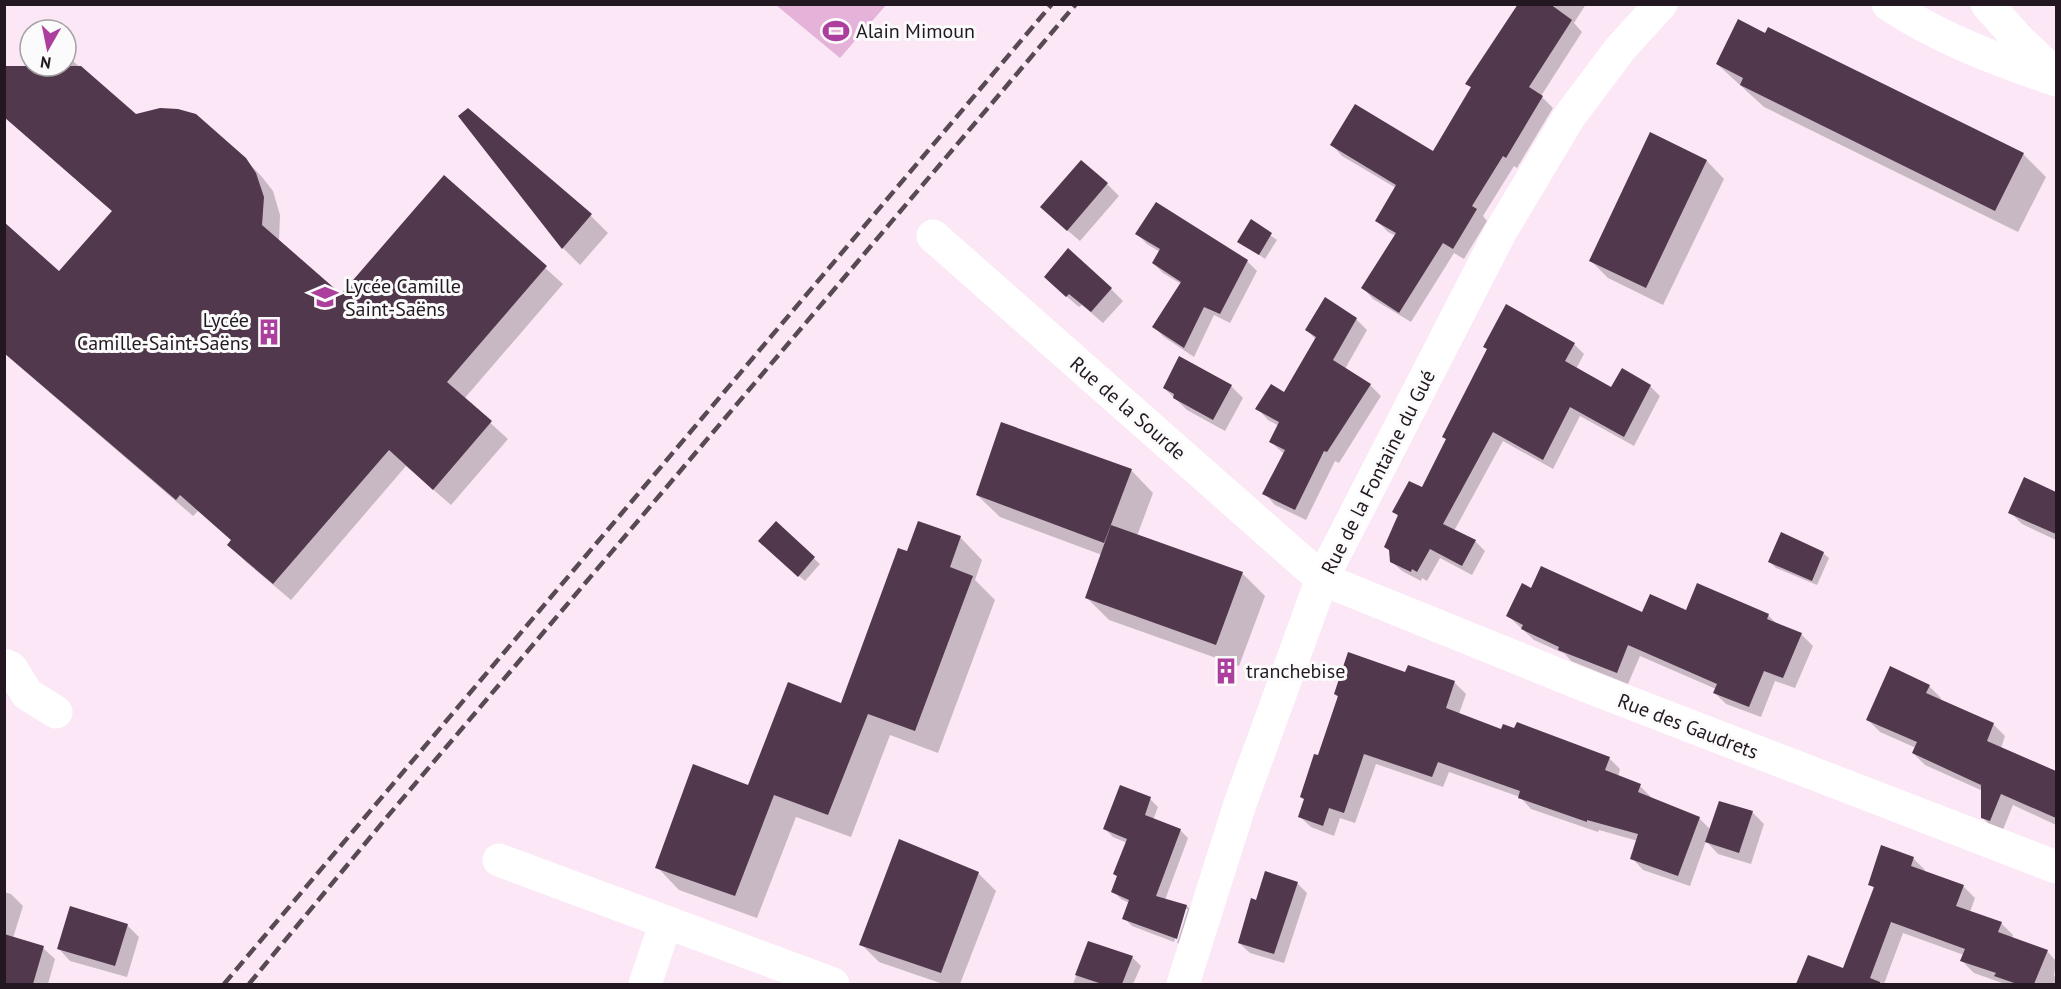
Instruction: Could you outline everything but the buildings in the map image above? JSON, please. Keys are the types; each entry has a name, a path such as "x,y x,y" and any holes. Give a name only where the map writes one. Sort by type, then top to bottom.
{"street":[{"name":"Rue de la Fontaine du Gué","path":"1183,984 1240,804 1323,579 1501,231 1569,117 1620,49 1661,4"},
{"path":"1888,4 1913,21 1946,38 2006,63 2056,80"},
{"path":"1987,4 2018,39 2056,75"},
{"name":"Rue de la Sourde","path":"933,236 1323,579"},
{"name":"Rue des Gaudrets","path":"1323,579 1589,687 2056,867"},
{"path":"4,665 11,668 27,694 56,712"},
{"path":"499,860 833,984"},
{"path":"645,984 666,922"}],"shaded area":[{"name":"Alain Mimoun","path":"776,5 886,5 840,58"}],"railway":[{"path":"224,984 1052,4"},
{"path":"249,984 387,817 1076,4"}],"place":[{"name":"Alain Mimoun","path":"836,31"},
{"name":"Lycée Camille Saint-Saëns","path":"325,297"},
{"name":"Lycée Camille-Saint-Saëns","path":"269,332"},
{"name":"tranchebise","path":"1226,671"}]}
